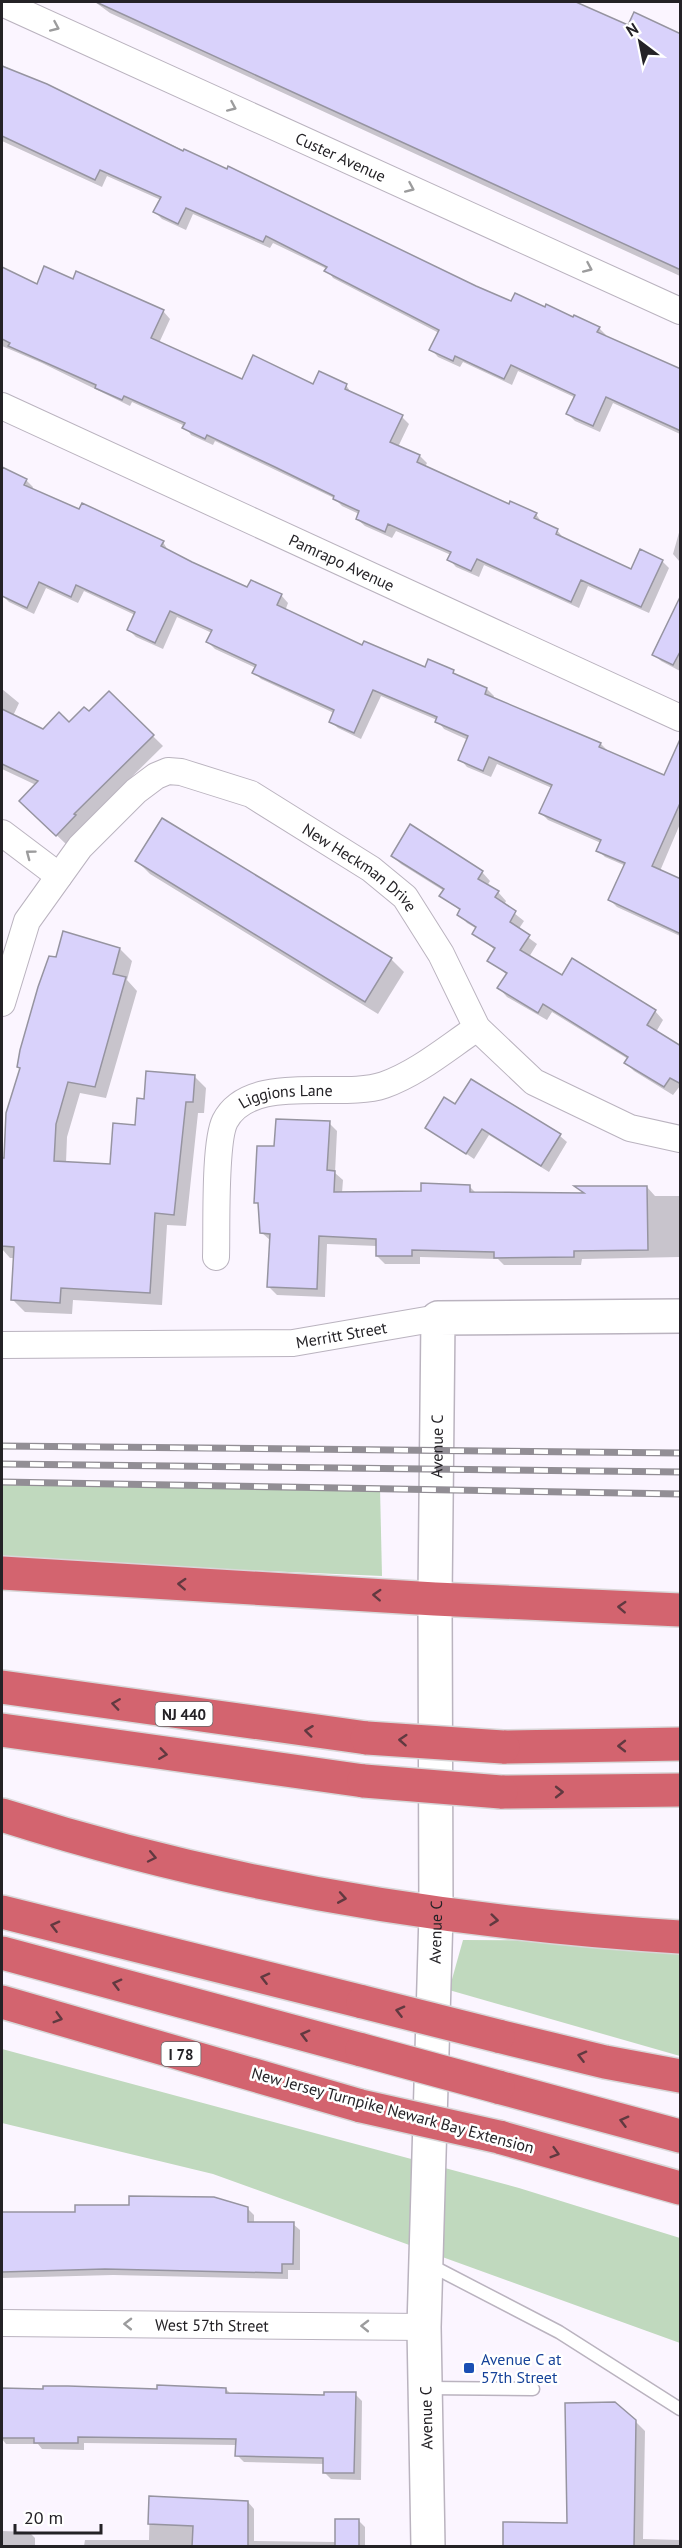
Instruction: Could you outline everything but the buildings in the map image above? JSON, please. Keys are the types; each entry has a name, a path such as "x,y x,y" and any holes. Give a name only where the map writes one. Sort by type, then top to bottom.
{"highway":[{"path":"2,1573 435,1599 681,1610"},
{"name":"NJ 440","path":"2,1687 367,1738 503,1747 681,1744"},
{"path":"2,1730 364,1781 501,1792 681,1790"},
{"path":"2,1815 94,1845 328,1895 436,1914 681,1937"},
{"path":"2,1837 94,1845"},
{"path":"2,1912 605,2062 681,2076"},
{"path":"2,1953 681,2136"},
{"name":"New Jersey Turnpike Newark Bay Extension","path":"2,2002 361,2106 499,2137 673,2190"}],"main road":[{"name":"Merritt Street","path":"438,1318 681,1316"},
{"name":"Avenue C","path":"428,2547 424,2327 436,1914 435,1599 438,1318"}],"street":[{"name":"Custer Avenue","path":"2,3 681,311"},
{"name":"Pamrapo Avenue","path":"2,405 681,718"},
{"name":"New Heckman Drive","path":"2,1003 27,921 80,848 136,791 156,776 168,771 181,772 251,794 371,869 405,897 441,954 477,1028 534,1082 630,1128 681,1139"},
{"path":"2,833 59,876"},
{"name":"Liggions Lane","path":"216,1257 220,1149 225,1120 242,1103 261,1094 381,1086 408,1075 477,1028"},
{"name":"Merritt Street","path":"2,1345 293,1343 438,1318"},
{"name":"West 57th Street","path":"2,2323 424,2327"}],"lane":[{"path":"426,2263 559,2332 681,2409"},
{"path":"425,2388 533,2389"}],"green space":[{"path":"2,1485 380,1488 382,1576 2,1560"},
{"path":"463,1940 680,1941 680,2056 449,1990"},
{"path":"2,2049 519,2188 680,2238 680,2343 213,2174 2,2123"}],"railway":[{"path":"2,1446 680,1453"},
{"path":"2,1464 680,1472"},
{"path":"2,1482 680,1494"}],"place":[{"name":"Avenue C at 57th Street","path":"469,2368"}]}
